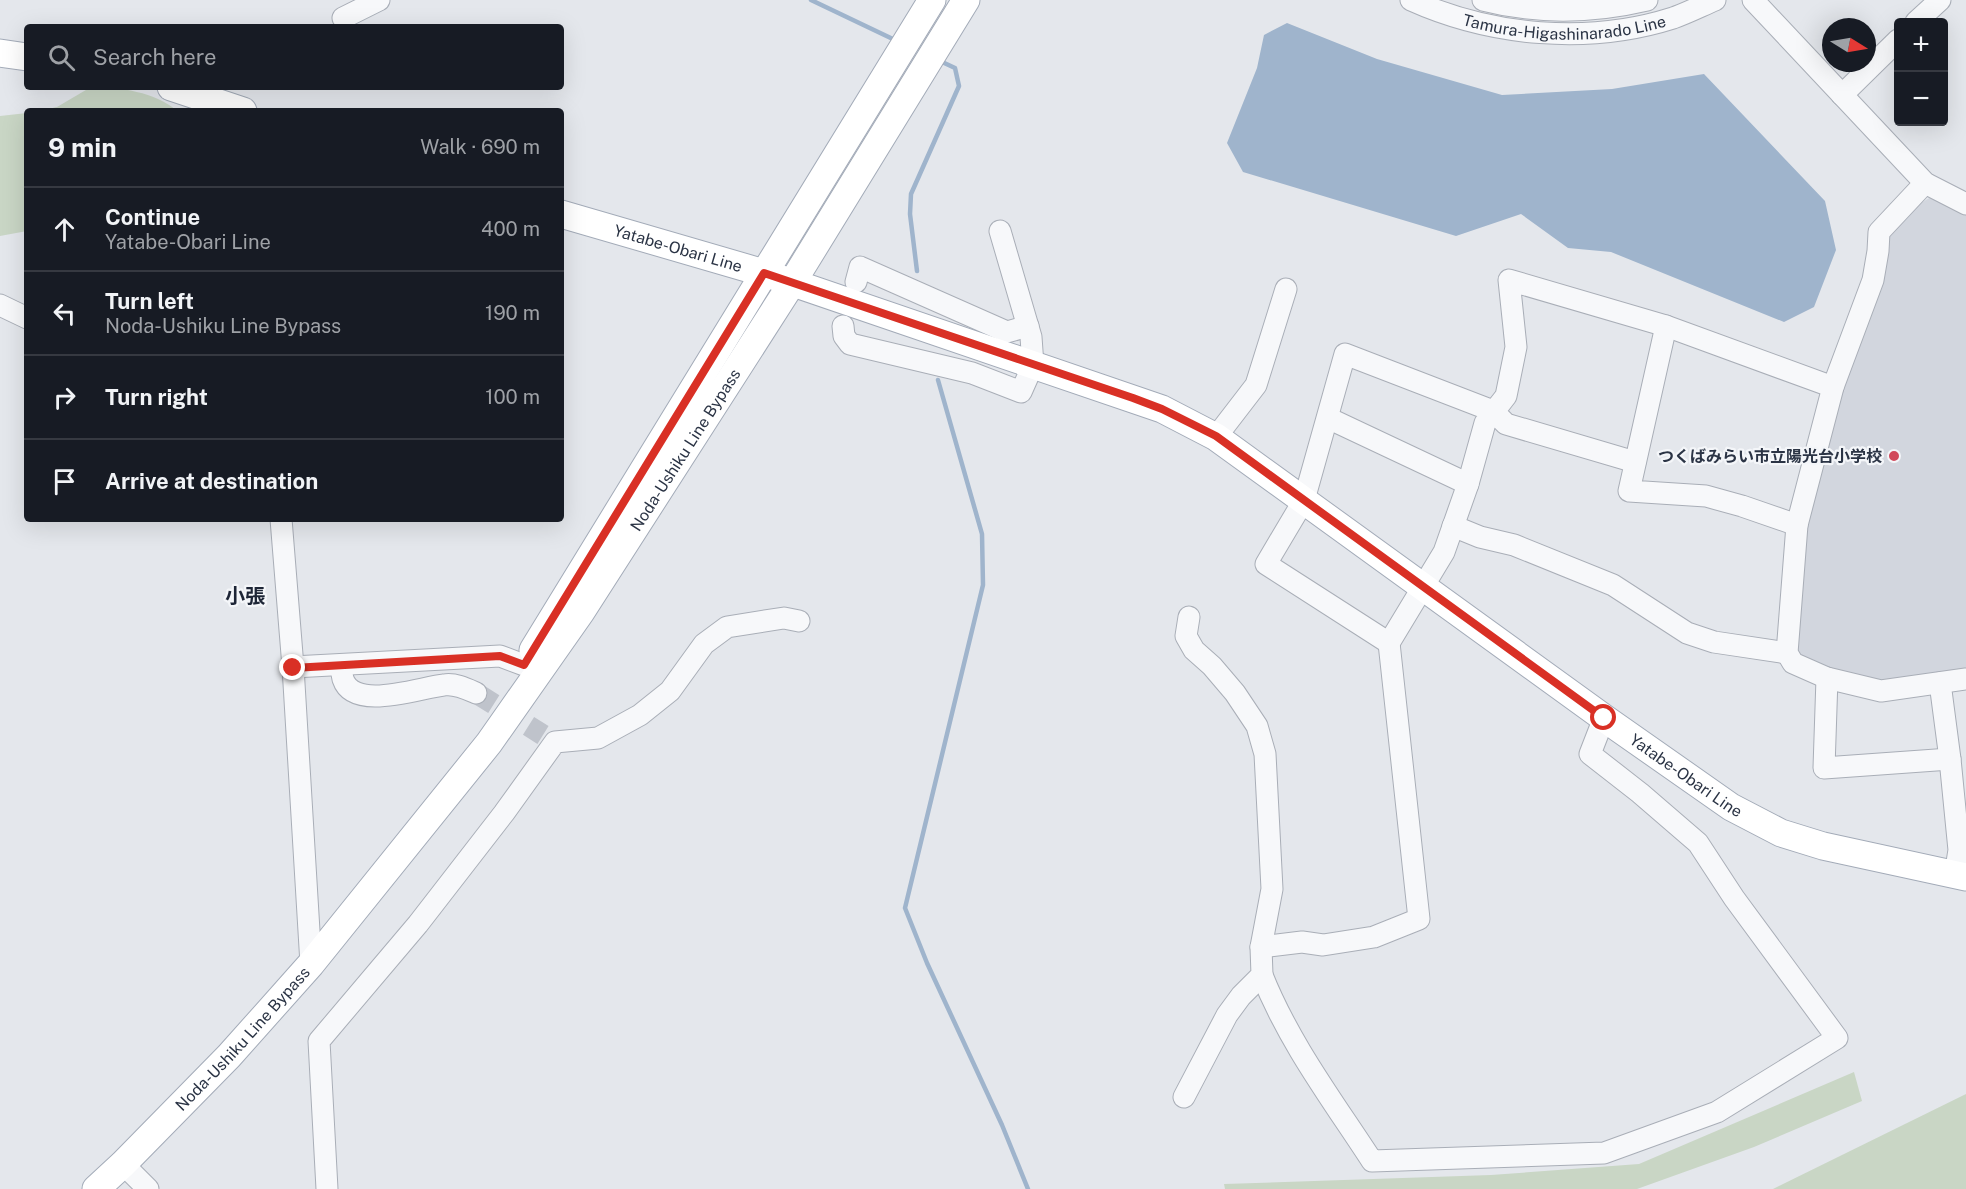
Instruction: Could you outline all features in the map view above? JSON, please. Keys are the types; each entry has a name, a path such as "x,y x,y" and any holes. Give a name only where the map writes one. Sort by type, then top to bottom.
{"main road":[{"name":"Noda-Ushiku Line Bypass","path":"96,1189 229,1056 311,964 489,743 574,622 792,283 966,0"},
{"name":"Noda-Ushiku Line Bypass","path":"378,880 524,665 928,7"},
{"path":"0,53 24,57"},
{"path":"180,90 234,108"},
{"name":"Yatabe-Obari Line","path":"564,215 764,273 1162,409 1216,436 1604,718 1731,807 1781,833 1823,846 1960,876"}],"street":[{"path":"344,18 379,0"},
{"name":"Tamura-Higashinarado Line","path":"1411,0 1472,22 1528,32 1573,34 1623,29 1672,18 1715,0"},
{"name":"Tamura-Higashinarado Line","path":"1483,0 1535,9 1576,10 1621,6 1647,0"},
{"path":"1753,0 1925,183 1966,204"},
{"path":"1921,18 1940,0"},
{"path":"1842,95 1894,45"},
{"path":"1925,183 1879,232 1873,280 1833,387 1797,525 1787,653 1793,663 1827,678 1881,691 1966,679"},
{"path":"843,326 844,336 850,344 972,373 1021,392 1033,365 1031,337 1000,231"},
{"path":"856,282 860,267 1007,332 1028,326"},
{"path":"1261,947 1302,942 1323,945 1374,937 1419,919 1389,643 1444,552 1468,484 1485,423 1506,396 1516,347 1509,280 1666,326 1833,387"},
{"path":"1216,436 1256,385 1286,289"},
{"path":"0,305 24,317"},
{"path":"1666,326 1629,491 1706,496 1797,525"},
{"path":"1389,643 1266,564 1304,500 1345,354 1493,411 1506,424 1635,462"},
{"path":"1328,418 1468,484"},
{"path":"281,522 293,668 311,964"},
{"path":"1453,526 1480,537 1514,545 1613,585 1687,633 1713,642 1787,653"},
{"path":"1189,617 1186,636 1194,650 1236,693 1257,726 1265,754 1272,889 1261,947 1262,975 1274,1006 1289,1034 1372,1161 1604,1153 1717,1112 1837,1038 1734,898 1698,843 1641,793 1590,754 1604,718"},
{"path":"327,1189 319,1041 425,915 504,813 549,738 598,738 640,715 670,691 704,644 727,627 784,618 799,621"},
{"path":"293,668 500,656 524,665"},
{"path":"341,665 343,681 353,691 368,696 384,697 447,684 476,693"},
{"path":"1827,678 1824,768 1955,747"},
{"path":"1940,683 1955,747 1960,876"},
{"path":"1184,1097 1227,1015 1241,996 1262,975"},
{"path":"123,1164 148,1189"}],"shaded area":[{"name":"つくばみらい市立陽光台小学校","path":"1931,197 1966,215 1966,675 1882,684 1797,657 1808,520 1838,393 1885,243 1892,226"}],"green space":[{"path":"86,90 125,90 159,99 172,108 52,108"},
{"path":"24,113 24,232 0,236 0,116"},
{"path":"1854,1072 1862,1101 1754,1147 1637,1189 1225,1189 1224,1184 1491,1175 1639,1164"},
{"path":"1966,1094 1966,1189 1773,1189"}],"water":[{"path":"1287,23 1377,59 1502,95 1612,89 1704,74 1825,201 1836,250 1814,307 1784,322 1611,252 1568,248 1521,214 1456,236 1243,172 1227,143 1257,68 1264,35"}],"waterway":[{"path":"811,0 897,41"},
{"path":"917,271 910,214 911,194 959,86 955,68 940,61"},
{"path":"938,380 982,534 983,585 905,908 927,963 1002,1125 1028,1189"}],"tunnel":[{"path":"476,693 543,735"}],"place":[{"name":"つくばみらい市立陽光台小学校","path":"1894,456"}],"district":[{"name":"小張","path":"245,596"}],"route":[{"path":"293,668 500,656 524,665 764,273 1133,398 1192,423 1216,436 1604,718"}]}
